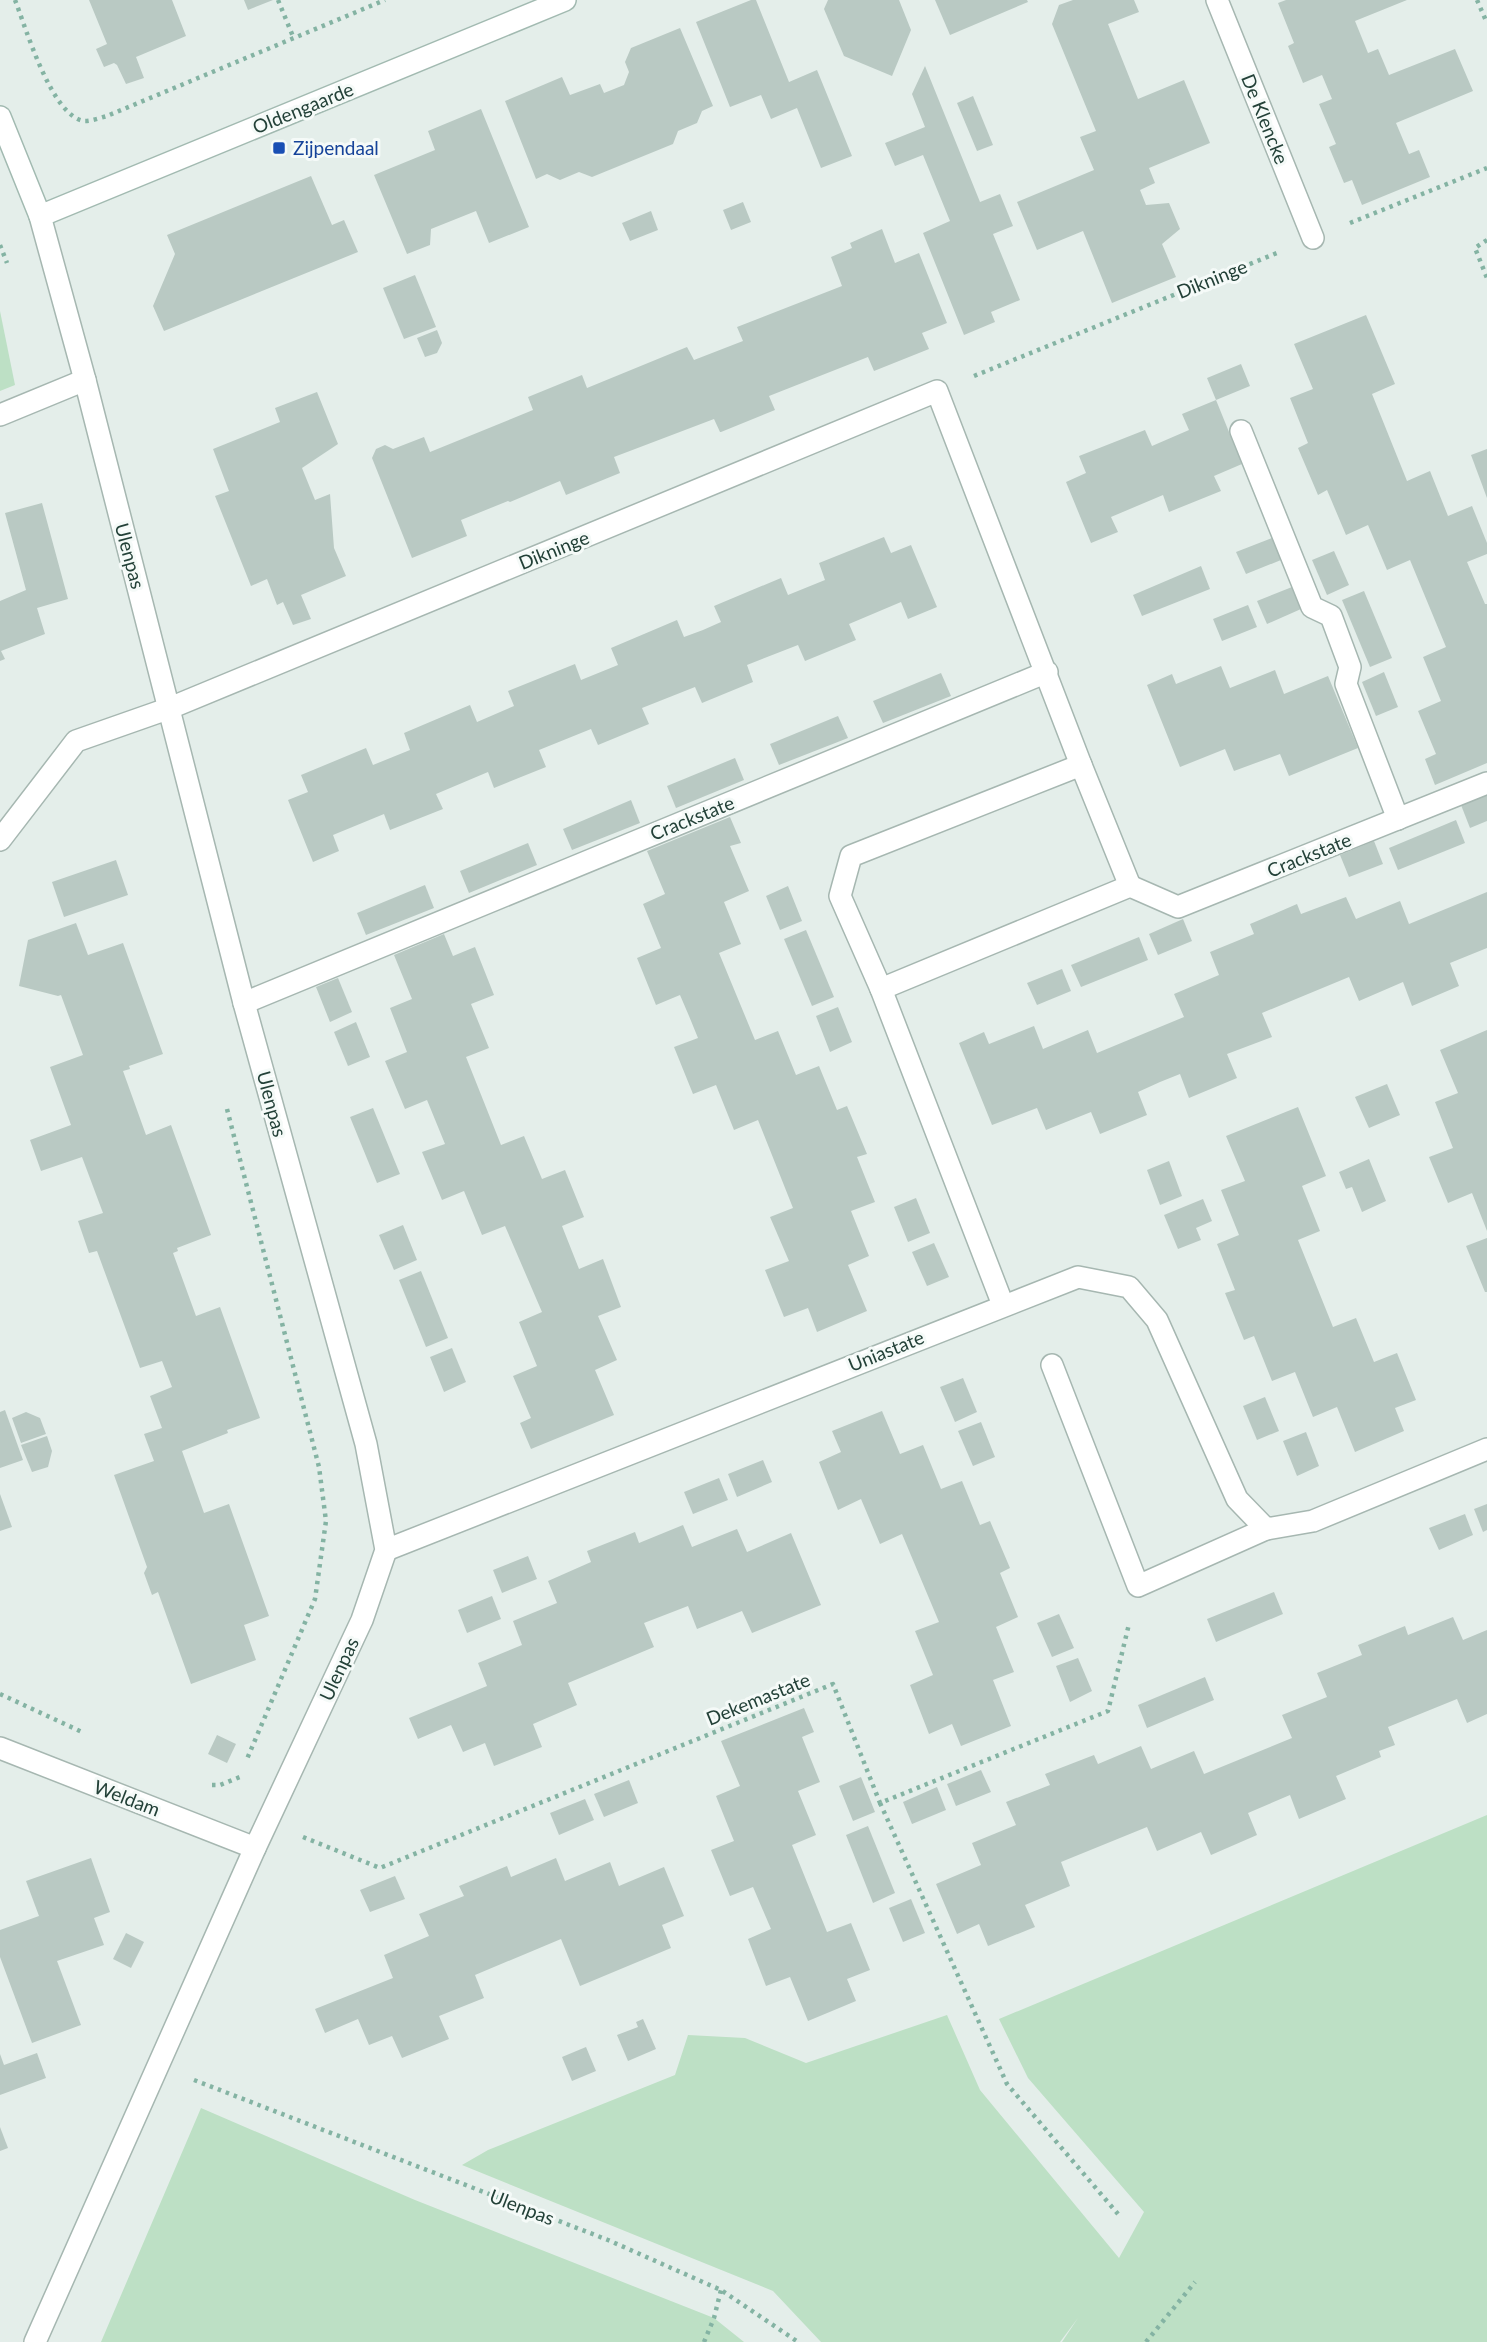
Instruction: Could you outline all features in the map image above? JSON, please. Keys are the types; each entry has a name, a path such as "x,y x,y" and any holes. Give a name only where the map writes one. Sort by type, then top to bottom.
{"street":[{"name":"Oldengaarde","path":"40,216 534,6 565,0"},
{"name":"De Klencke","path":"1217,0 1313,238"},
{"name":"Ulenpas","path":"0,117 40,216 85,380 244,1003 366,1444 386,1550 362,1620 255,1848 34,2342"},
{"path":"0,415 85,380"},
{"path":"881,989 1130,886 937,391"},
{"name":"Dikninge","path":"0,840 76,741 170,708 937,391"},
{"path":"1241,431 1312,607 1331,616 1350,667 1346,684 1398,819"},
{"name":"Crackstate","path":"244,1003 1047,672"},
{"path":"1003,1305 881,989 840,896 851,856 1081,765"},
{"name":"Crackstate","path":"1130,886 1178,907 1487,783"},
{"name":"Uniastate","path":"386,1550 1078,1277 1129,1287 1157,1320 1237,1499 1266,1529"},
{"path":"1052,1365 1138,1586 1266,1529 1312,1521 1487,1449"},
{"name":"Weldam","path":"0,1748 255,1848"}],"path":[{"path":"15,0 50,88 67,113 84,121 107,116 385,0"},
{"path":"278,0 294,38"},
{"path":"1477,0 1487,23"},
{"name":"Dikninge","path":"937,391 1487,168"},
{"path":"1487,240 1475,248 1487,278"},
{"path":"0,245 9,267"},
{"path":"206,1784 220,1785 239,1778 315,1599 326,1521 319,1467 224,1098"},
{"path":"1118,2214 1007,2084 880,1803 1108,1711 1138,1586"},
{"name":"Dekemastate","path":"267,1822 380,1868 833,1684 880,1803"},
{"path":"0,1694 84,1733"},
{"name":"Ulenpas","path":"157,2066 608,2240 721,2290 798,2342"},
{"path":"1146,2342 1195,2282"},
{"path":"704,2342 721,2290"}],"green space":[{"path":"0,311 15,385 0,391"},
{"path":"1487,1815 1487,2342 1062,2342 1078,2318 1060,2342 821,2342 773,2291 462,2165 488,2150 675,2075 688,2035 745,2038 806,2063 947,2015 980,2090 1119,2258 1144,2212 1028,2078 999,2019"},
{"path":"201,2108 415,2200 714,2318 744,2342 101,2342"}],"building":[{"path":"89,0 172,0 186,36 136,57 144,78 126,84 117,65 114,63 104,67 96,49 107,44"},
{"path":"244,0 273,0 248,10"},
{"path":"756,0 789,82 817,70 852,156 821,168 797,108 771,119 761,95 730,107 696,22"},
{"path":"828,0 899,0 911,30 892,76 844,56 824,9"},
{"path":"935,0 1027,0 1028,2 950,35"},
{"path":"1073,0 1134,0 1139,12 1108,24 1138,99 1184,80 1210,143 1149,168 1155,183 1140,190 1146,205 1169,203 1180,229 1162,244 1176,277 1112,303 1083,231 1037,250 1017,202 1094,170 1080,137 1096,131 1052,24 1059,5"},
{"path":"1286,0 1407,0 1355,21 1368,53 1378,49 1389,75 1455,49 1473,91 1396,123 1409,154 1419,150 1430,177 1362,205 1352,180 1344,183 1329,147 1336,144 1319,104 1332,99 1322,75 1303,83 1288,46 1294,43 1278,3"},
{"path":"680,28 713,106 702,111 697,123 678,131 673,144 592,177 579,172 560,180 547,174 536,179 505,101 562,77 570,95 600,84 604,93 624,85 629,72 625,62 631,48"},
{"path":"925,66 980,202 1000,194 1013,226 993,234 1020,300 991,312 995,322 964,335 923,233 950,221 923,155 895,166 885,143 925,127 912,94"},
{"path":"973,96 993,145 977,151 957,103"},
{"path":"481,109 529,227 489,243 476,211 431,229 430,245 407,254 374,175 435,150 428,131"},
{"path":"311,176 332,225 344,220 358,252 164,331 153,306 175,254 167,235"},
{"path":"743,202 751,222 731,230 723,210"},
{"path":"651,211 658,230 630,241 622,223"},
{"path":"882,229 895,263 919,253 947,323 922,333 929,349 874,371 868,357 769,396 775,410 721,432 714,419 614,457 620,473 566,495 560,481 461,520 467,536 412,558 372,458 376,449 385,445 393,449 424,437 430,452 533,410 528,397 582,375 587,388 687,347 694,360 743,341 737,327 842,286 831,257 852,248 850,243"},
{"path":"415,275 436,327 404,339 383,288"},
{"path":"1366,315 1395,384 1372,394 1407,481 1430,471 1448,516 1472,506 1487,543 1487,554 1467,562 1487,604 1487,763 1435,785 1425,759 1436,754 1418,711 1441,701 1423,657 1446,647 1410,560 1387,570 1368,525 1346,535 1327,490 1318,495 1298,448 1308,443 1290,398 1313,389 1294,344"},
{"path":"437,330 442,343 437,353 425,357 417,338"},
{"path":"1241,364 1250,386 1216,400 1207,378"},
{"path":"317,392 338,444 302,468 315,500 330,494 334,548 346,576 301,595 311,619 293,625 283,602 277,605 267,579 251,586 215,496 229,491 213,449 280,422 275,408"},
{"path":"1216,400 1242,464 1214,476 1221,491 1169,512 1163,495 1111,517 1118,532 1091,543 1066,482 1086,473 1079,456 1145,430 1152,446 1189,430 1182,414"},
{"path":"1487,449 1487,498 1471,455"},
{"path":"42,503 68,599 37,608 45,634 1,651 5,659 0,661 0,601 26,590 5,513"},
{"path":"884,537 891,553 911,545 937,607 908,619 901,602 849,624 856,640 805,661 798,645 747,665 753,682 702,703 695,687 642,708 649,724 598,745 591,729 539,750 546,767 494,788 488,772 436,794 443,809 390,830 384,814 333,835 339,851 313,862 288,800 308,792 301,775 366,748 373,765 410,750 404,733 470,705 477,722 514,706 508,691 575,664 581,680 618,665 611,648 677,620 684,637 703,630 721,622 714,606 781,578 788,595 825,580 819,563"},
{"path":"1272,538 1281,560 1246,574 1236,552"},
{"path":"1334,551 1349,585 1327,595 1312,560"},
{"path":"1201,566 1210,589 1142,616 1133,595"},
{"path":"1292,587 1301,609 1267,624 1257,601"},
{"path":"1364,591 1392,658 1370,667 1342,600"},
{"path":"1248,605 1257,627 1222,641 1213,619"},
{"path":"1221,666 1230,688 1275,670 1284,694 1328,676 1358,748 1289,776 1280,754 1234,771 1225,749 1180,767 1147,685 1172,674 1176,684"},
{"path":"1384,672 1398,707 1376,716 1362,682"},
{"path":"941,673 951,696 883,723 873,701"},
{"path":"838,716 848,738 779,765 770,744"},
{"path":"735,758 744,780 676,808 667,786"},
{"path":"1487,794 1487,821 1470,828 1461,805"},
{"path":"631,800 640,823 572,850 563,829"},
{"path":"730,817 741,843 730,846 749,891 724,902 741,944 719,953 755,1040 778,1031 796,1075 819,1066 837,1110 847,1106 867,1154 857,1157 875,1202 851,1211 869,1256 848,1265 867,1311 817,1332 808,1308 784,1317 765,1270 789,1261 770,1217 793,1208 758,1120 734,1130 716,1085 693,1094 674,1047 698,1038 689,1016 680,995 656,1005 637,958 661,948 643,904 665,894 647,851"},
{"path":"1456,820 1465,843 1398,870 1389,848"},
{"path":"1374,841 1383,864 1349,877 1340,855"},
{"path":"528,843 537,865 469,893 460,871"},
{"path":"116,860 128,895 64,917 52,882"},
{"path":"425,885 434,908 366,935 357,913"},
{"path":"788,886 802,921 780,930 766,896"},
{"path":"1487,892 1487,948 1450,963 1459,986 1412,1006 1403,982 1359,1001 1349,977 1262,1013 1272,1037 1227,1054 1237,1078 1189,1098 1180,1074 1160,1082 1138,1092 1147,1115 1100,1134 1091,1112 1046,1130 1037,1108 992,1125 959,1043 984,1032 989,1044 1034,1026 1043,1049 1088,1030 1097,1053 1184,1017 1174,994 1219,975 1210,952 1254,934 1250,924 1297,904 1301,914 1346,897 1356,919 1400,901 1409,924"},
{"path":"1183,919 1192,941 1158,955 1149,934"},
{"path":"76,923 88,955 123,943 163,1054 129,1066 130,1069 123,1071 146,1135 171,1125 211,1235 177,1248 178,1251 173,1253 196,1316 220,1307 260,1418 182,1451 204,1513 229,1504 269,1616 244,1625 256,1660 191,1684 158,1592 152,1595 144,1573 147,1567 114,1475 154,1461 144,1434 162,1428 150,1396 172,1387 162,1361 140,1368 97,1251 89,1253 78,1221 103,1213 82,1157 41,1171 30,1140 71,1125 50,1067 83,1055 61,995 19,986 28,940"},
{"path":"806,930 834,997 812,1006 784,939"},
{"path":"444,934 453,956 475,947 494,995 471,1004 489,1048 466,1057 501,1145 524,1136 542,1179 565,1170 584,1217 562,1226 579,1269 603,1259 621,1307 598,1316 617,1360 595,1370 614,1415 531,1449 520,1423 531,1418 513,1376 537,1366 519,1322 542,1312 505,1226 482,1235 464,1191 442,1200 422,1152 445,1144 427,1100 405,1109 385,1061 407,1052 390,1008 412,999 394,955"},
{"path":"1139,937 1148,960 1081,987 1071,965"},
{"path":"1062,969 1071,991 1037,1005 1027,983"},
{"path":"338,978 352,1012 330,1022 316,987"},
{"path":"838,1007 852,1042 830,1052 816,1016"},
{"path":"356,1022 370,1057 348,1066 334,1032"},
{"path":"1487,1030 1487,1231 1472,1193 1448,1203 1429,1157 1453,1148 1435,1102 1458,1093 1440,1050"},
{"path":"1387,1084 1400,1115 1369,1128 1355,1097"},
{"path":"1298,1107 1326,1176 1302,1186 1320,1231 1298,1240 1333,1327 1356,1318 1374,1362 1397,1353 1416,1400 1395,1408 1404,1431 1355,1452 1337,1407 1313,1417 1295,1372 1272,1381 1254,1336 1244,1340 1225,1293 1235,1290 1217,1244 1239,1235 1221,1190 1245,1181 1226,1136"},
{"path":"373,1108 400,1174 377,1183 350,1117"},
{"path":"1369,1159 1386,1201 1362,1212 1352,1187 1346,1189 1339,1172"},
{"path":"1169,1161 1182,1196 1160,1205 1147,1170"},
{"path":"916,1198 930,1233 908,1242 894,1207"},
{"path":"1203,1199 1212,1221 1196,1228 1201,1240 1178,1249 1164,1215"},
{"path":"403,1225 417,1260 394,1270 379,1235"},
{"path":"1487,1238 1487,1292 1485,1292 1466,1246"},
{"path":"934,1243 949,1277 927,1286 912,1252"},
{"path":"421,1271 448,1338 426,1347 399,1280"},
{"path":"452,1348 466,1382 444,1392 430,1357"},
{"path":"963,1378 977,1412 955,1422 940,1387"},
{"path":"1265,1397 1279,1431 1257,1440 1243,1406"},
{"path":"5,1410 23,1460 0,1468 0,1412"},
{"path":"882,1411 900,1454 923,1445 941,1489 962,1481 980,1525 990,1521 1010,1568 1000,1573 1018,1617 996,1627 1014,1672 993,1680 1011,1726 961,1746 952,1724 929,1734 910,1685 933,1675 915,1631 939,1622 902,1534 880,1544 861,1499 838,1510 819,1462 841,1452 832,1431"},
{"path":"26,1412 40,1418 46,1434 21,1443 12,1418"},
{"path":"981,1422 995,1457 973,1466 958,1431"},
{"path":"1306,1432 1319,1466 1297,1476 1283,1441"},
{"path":"47,1436 52,1451 48,1467 32,1472 21,1445"},
{"path":"763,1460 772,1482 737,1497 728,1474"},
{"path":"719,1478 728,1500 693,1514 684,1492"},
{"path":"0,1494 12,1527 0,1531"},
{"path":"1487,1504 1487,1530 1483,1532 1474,1509"},
{"path":"1465,1514 1473,1535 1439,1550 1429,1528"},
{"path":"683,1525 692,1547 737,1529 747,1552 791,1533 821,1605 752,1633 742,1611 697,1629 688,1606 644,1623 654,1647 568,1683 577,1705 533,1724 542,1747 494,1766 485,1743 463,1752 451,1725 418,1739 409,1718 487,1686 478,1663 522,1645 513,1621 557,1603 548,1581 591,1562 587,1551 635,1532 639,1543"},
{"path":"528,1556 537,1579 502,1593 493,1570"},
{"path":"1274,1592 1283,1614 1216,1642 1207,1619"},
{"path":"492,1596 501,1619 467,1633 458,1610"},
{"path":"1059,1614 1074,1648 1052,1657 1037,1623"},
{"path":"1453,1617 1463,1640 1487,1630 1487,1714 1467,1723 1457,1699 1388,1727 1395,1745 1379,1751 1381,1757 1336,1776 1346,1799 1299,1819 1290,1795 1248,1813 1257,1835 1211,1855 1201,1832 1157,1851 1147,1827 1061,1862 1070,1886 1025,1905 1035,1927 988,1946 979,1924 957,1934 936,1884 981,1865 972,1843 1016,1825 1006,1802 1050,1785 1045,1774 1094,1755 1098,1764 1141,1746 1151,1769 1194,1751 1204,1774 1292,1738 1282,1715 1327,1697 1317,1673 1362,1655 1358,1645 1405,1626 1408,1635"},
{"path":"1078,1658 1092,1691 1070,1702 1056,1666"},
{"path":"1205,1677 1214,1700 1147,1728 1138,1705"},
{"path":"804,1708 814,1732 802,1737 820,1782 798,1791 816,1835 792,1845 827,1932 851,1923 870,1970 847,1979 856,2001 808,2021 790,1977 766,1986 748,1939 771,1929 753,1887 730,1896 711,1850 734,1841 716,1796 740,1786 721,1741"},
{"path":"217,1735 236,1744 227,1763 208,1754"},
{"path":"981,1770 991,1792 956,1806 947,1784"},
{"path":"861,1777 875,1812 853,1821 839,1786"},
{"path":"629,1780 638,1803 604,1817 594,1794"},
{"path":"937,1787 946,1810 912,1824 903,1802"},
{"path":"585,1799 594,1820 559,1835 550,1813"},
{"path":"868,1826 895,1893 873,1903 846,1835"},
{"path":"91,1858 110,1912 94,1918 104,1945 57,1961 81,2025 32,2043 0,1957 0,1930 39,1916 26,1881"},
{"path":"556,1858 565,1881 610,1862 619,1886 664,1867 684,1916 662,1925 671,1948 580,1986 561,1939 475,1975 484,1998 439,2016 449,2039 402,2058 392,2036 369,2045 358,2019 325,2033 315,2009 393,1978 384,1955 429,1936 419,1914 464,1896 459,1886 507,1866 511,1877"},
{"path":"395,1876 405,1899 370,1912 360,1890"},
{"path":"911,1899 925,1933 903,1942 889,1908"},
{"path":"126,1933 144,1942 131,1968 113,1959"},
{"path":"643,2019 656,2049 628,2061 617,2035 638,2027 636,2022"},
{"path":"586,2047 596,2071 572,2081 562,2057"},
{"path":"37,2053 46,2078 0,2095 0,2054 4,2065"},
{"path":"0,2127 8,2148 0,2151"}],"place":[{"name":"Zijpendaal","path":"279,148"}]}
